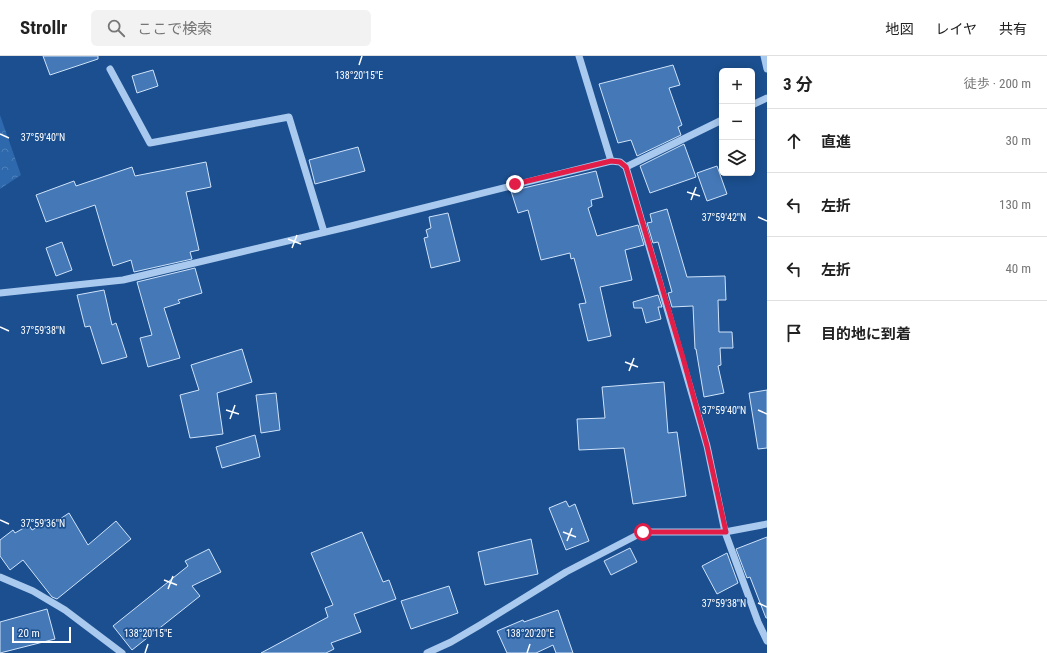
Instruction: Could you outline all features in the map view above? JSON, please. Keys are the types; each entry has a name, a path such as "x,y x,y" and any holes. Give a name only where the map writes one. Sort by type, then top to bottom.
{"street":[{"path":"579,56 611,161"},
{"path":"764,56 767,69"},
{"path":"110,69 150,144 289,117 324,232"},
{"path":"754,104 767,98"},
{"path":"626,167 719,121"},
{"path":"0,293 123,280 611,161 620,162 626,167 701,424 726,532 758,622 767,641"},
{"path":"427,653 463,636 566,572 643,532 726,532 767,524"},
{"path":"0,577 33,591 65,610 122,653"}],"green space":[{"path":"0,115 21,175 0,189"}],"building":[{"path":"43,56 98,56 98,59 50,75"},
{"path":"673,65 680,85 669,88 682,125 678,127 681,135 637,156 631,140 618,143 599,84"},
{"path":"153,70 158,86 137,93 132,76"},
{"path":"684,144 696,177 650,193 640,166"},
{"path":"358,147 365,171 315,184 309,160"},
{"path":"206,162 211,187 186,192 199,250 190,252 192,259 134,272 131,260 113,266 95,205 46,222 36,195 74,181 76,186 132,167 135,176"},
{"path":"717,166 719,176 721,176 727,194 707,201 697,173"},
{"path":"596,171 603,197 591,200 592,206 588,208 597,236 638,225 644,245 625,250 632,280 600,287 611,336 588,341 579,304 586,303 574,258 571,259 570,253 541,260 528,210 518,213 511,191"},
{"path":"667,209 687,277 725,276 726,300 718,300 719,332 732,332 733,348 720,348 721,365 718,366 724,393 704,397 695,349 693,306 672,307 668,293 672,292 658,242 653,243 647,223 652,222 650,214"},
{"path":"448,213 460,261 431,268 424,238 428,237 426,230 431,228 429,217"},
{"path":"62,242 72,270 56,276 46,248"},
{"path":"195,268 202,293 178,300 180,303 164,308 180,358 148,367 140,338 152,335 137,282"},
{"path":"104,290 112,325 116,323 127,357 102,364 90,326 85,327 77,295"},
{"path":"658,295 662,307 658,307 661,319 646,323 642,308 634,308 633,302"},
{"path":"242,349 252,382 217,393 223,434 190,438 180,395 199,390 191,365"},
{"path":"664,382 668,433 677,432 686,496 633,504 624,448 579,450 577,419 605,418 602,387"},
{"path":"767,390 767,448 758,449 749,393"},
{"path":"276,393 280,430 261,433 256,395"},
{"path":"255,435 260,457 222,468 216,447"},
{"path":"566,501 569,507 575,504 589,541 566,550 549,508"},
{"path":"69,513 88,545 116,521 131,539 57,599 52,597 23,560 10,570 0,556 0,540 13,530 15,533 29,525 32,530 52,519 54,523"},
{"path":"362,532 383,582 389,580 396,599 354,614 361,632 331,643 334,649 326,653 261,653 328,617 325,608 333,605 311,553"},
{"path":"767,537 766,618 750,577 747,578 736,549"},
{"path":"531,539 538,574 485,585 478,552"},
{"path":"630,548 637,562 611,575 604,561"},
{"path":"209,549 221,572 192,586 200,596 132,650 113,626 188,566 185,561"},
{"path":"727,553 738,583 717,594 702,566"},
{"path":"449,586 458,613 411,629 401,601"},
{"path":"47,609 55,639 0,653 0,622"},
{"path":"558,610 573,653 556,653 553,645 536,653 507,653 497,631 523,620 524,622"}],"route":[{"path":"515,184 611,161 620,162 626,167 683,358 707,446 726,532 643,532"}]}
